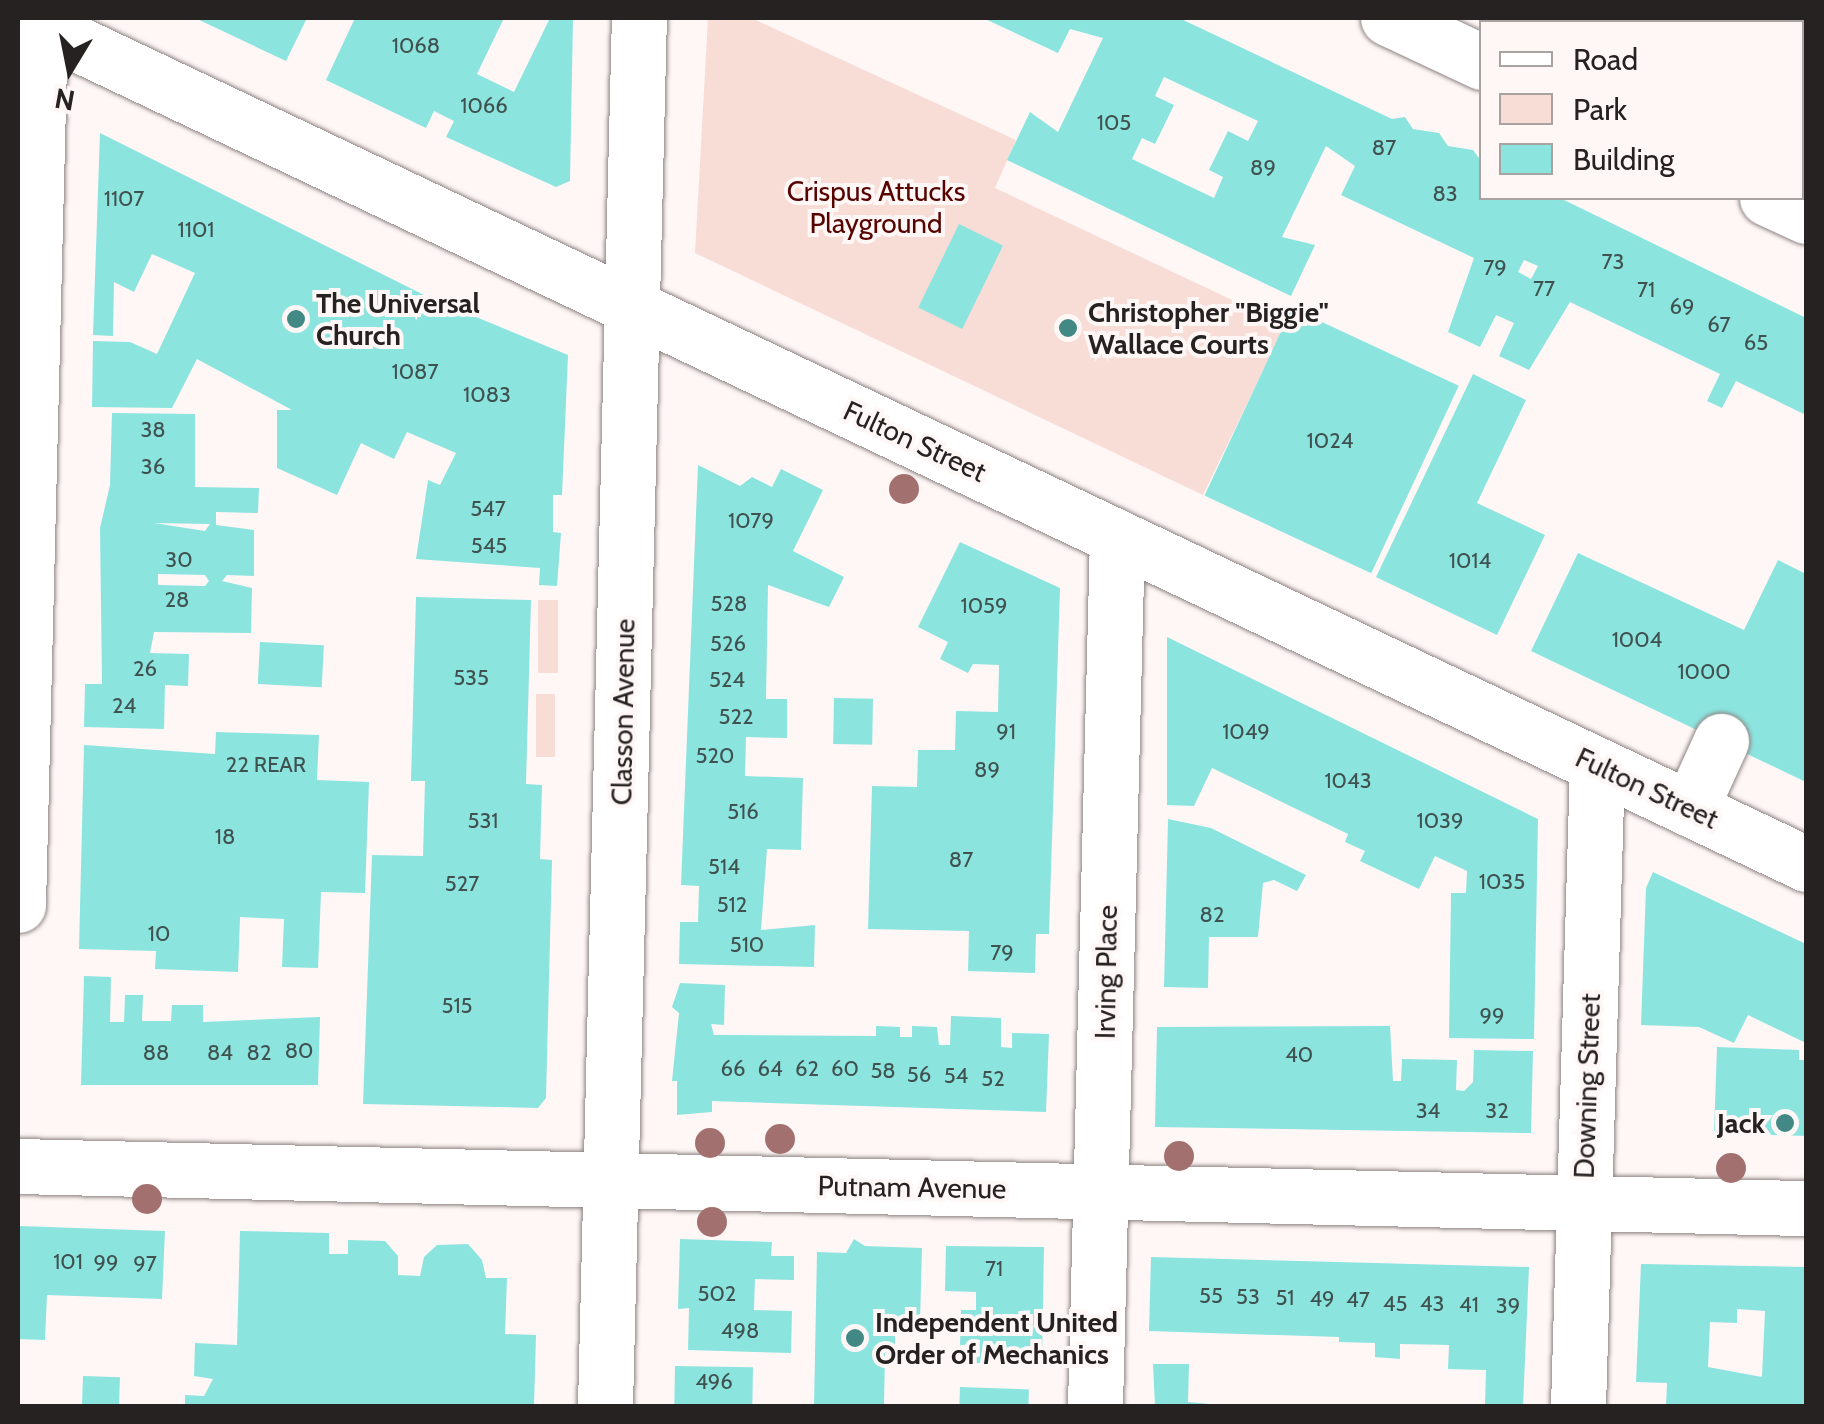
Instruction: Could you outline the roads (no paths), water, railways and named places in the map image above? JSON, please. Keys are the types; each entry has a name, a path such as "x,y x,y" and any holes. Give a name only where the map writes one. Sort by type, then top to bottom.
{"street":[{"name":"Classon Avenue","path":"605,1406 639,18"},
{"path":"1388,18 1479,61"},
{"name":"Fulton Street","path":"32,22 1806,864"},
{"path":"18,904 32,22"},
{"path":"1771,200 1806,216"},
{"name":"Irving Place","path":"1095,1406 1117,537"},
{"path":"1690,809 1722,742"},
{"name":"Downing Street","path":"1578,1406 1597,765"},
{"name":"Putnam Avenue","path":"18,1166 1806,1208"}],"place":[{"name":"The Universal Church","path":"296,319"},
{"name":"Christopher \"Biggie\" Wallace Courts","path":"1068,328"},
{"name":"Jack","path":"1785,1123"},
{"name":"Independent United Order of Mechanics","path":"855,1338"}],"park label":[{"name":"Crispus Attucks Playground","path":"876,207"}]}
